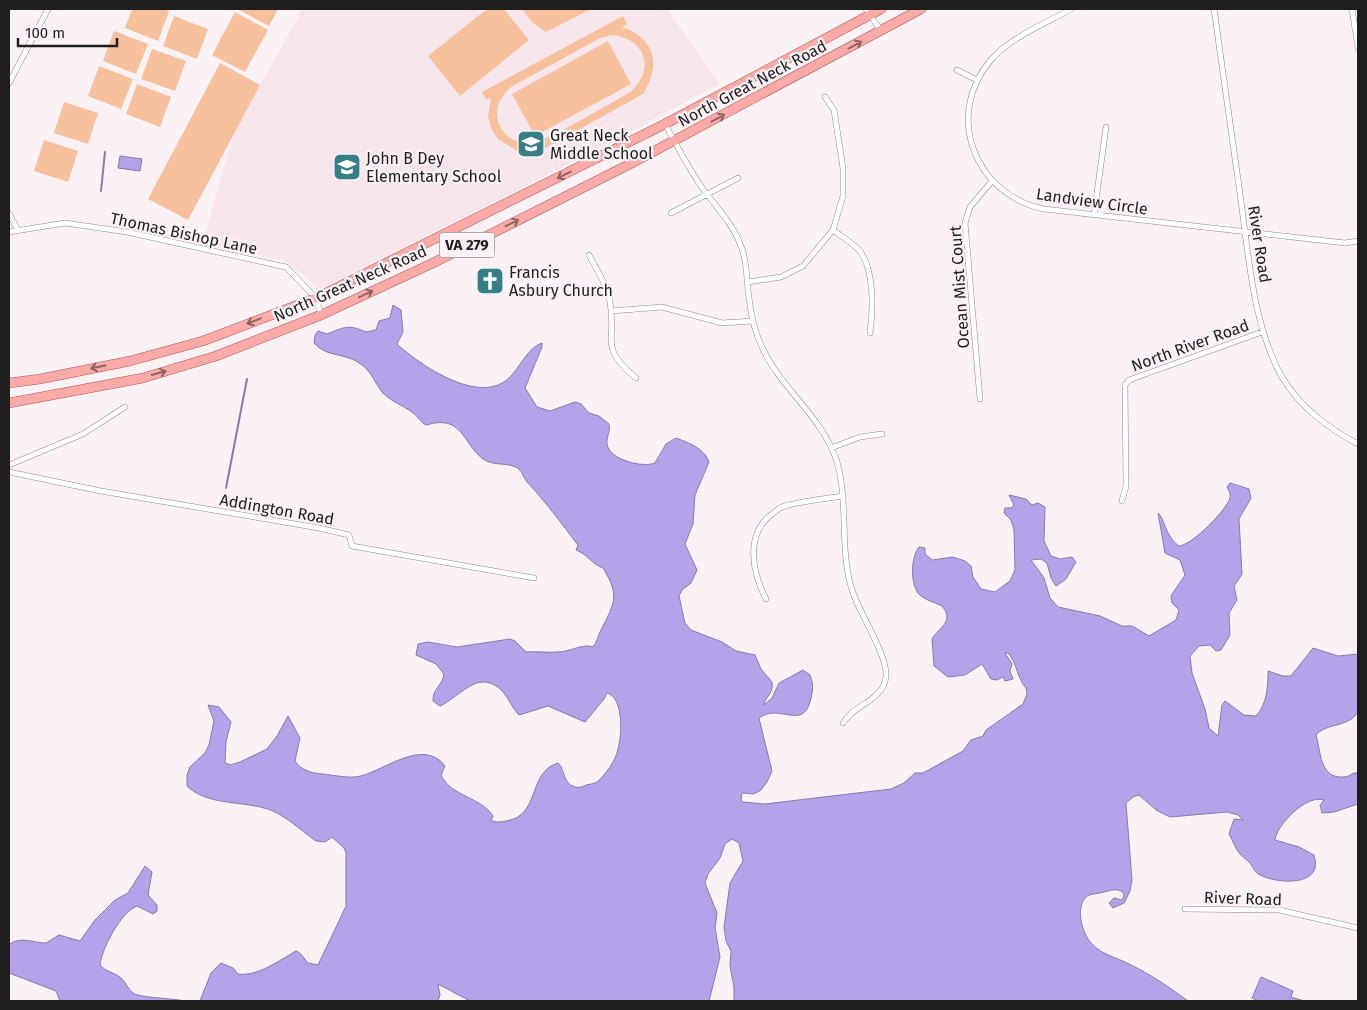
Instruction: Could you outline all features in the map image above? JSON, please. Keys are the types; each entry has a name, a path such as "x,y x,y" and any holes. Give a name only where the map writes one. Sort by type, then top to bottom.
{"main road":[{"name":"North Great Neck Road","path":"9,382 40,379 148,356 203,340 316,298 665,124 868,12 881,9"},
{"name":"North Great Neck Road","path":"9,403 143,378 216,356 322,315 431,264 674,141 921,9"}],"street":[{"path":"9,83 48,9"},
{"name":"Landview Circle","path":"1071,9 999,52 977,80 968,110 970,136 979,163 992,181 1012,198 1033,207 1094,215 1344,243 1358,241"},
{"name":"River Road","path":"1214,9 1245,233 1262,332 1283,378 1310,412 1358,444"},
{"path":"1352,9 1358,48"},
{"path":"868,12 882,31"},
{"path":"957,70 977,80"},
{"path":"748,282 781,277 803,266 833,230 843,196 843,168 834,110 825,97"},
{"path":"665,124 707,194 736,234 745,256 753,322 770,362 811,414 831,448 841,478 843,548 847,574 855,598 884,662 886,675 880,692 854,710 843,723"},
{"path":"1094,215 1106,127"},
{"path":"671,213 738,178"},
{"name":"Ocean Mist Court","path":"980,399 965,223 970,207 992,181"},
{"path":"9,213 17,229"},
{"name":"Thomas Bishop Lane","path":"9,232 17,229 65,223 127,232 286,267 316,298 322,315"},
{"path":"833,230 859,250 867,266 873,308 870,334"},
{"path":"589,255 605,285 611,311 612,352 619,364 636,378"},
{"path":"611,311 662,307 722,323 753,322"},
{"name":"North River Road","path":"1122,500 1126,486 1125,385 1129,380 1262,332"},
{"path":"9,465 83,434 125,408"},
{"path":"831,448 860,437 882,434"},
{"name":"Addington Road","path":"9,472 101,491 319,528 349,535 352,546 534,578"},
{"path":"766,599 756,581 754,558 754,539 761,522 783,506 843,496"},
{"name":"River Road","path":"1185,909 1280,910 1358,928"}],"shaded area":[{"path":"132,9 164,9 169,11 158,41 125,28"},
{"path":"237,9 278,9 269,26"},
{"path":"303,9 667,9 720,84 495,203 318,290 308,278 282,260 203,242 234,131"},
{"path":"487,9 504,9 529,40 460,96 428,56"},
{"path":"522,9 591,9 546,32 533,23"},
{"path":"235,12 268,30 245,72 212,55"},
{"path":"174,16 208,29 197,59 163,46"},
{"path":"623,16 627,24 622,27 642,38 652,54 652,73 643,94 540,151 517,151 498,139 491,128 488,116 491,98 486,99 482,92","holes":["612,35 624,38 640,49 644,57 645,66 643,75 629,93 564,129 538,141 530,143 519,142 506,134 498,121 497,111 501,98 511,87 600,38"]},
{"path":"114,31 148,44 136,74 103,61"},
{"path":"608,41 631,84 535,136 512,94"},
{"path":"152,49 186,61 175,91 141,79"},
{"path":"220,63 260,85 188,220 148,199"},
{"path":"99,66 133,79 121,109 88,96"},
{"path":"137,84 171,97 160,127 126,114"},
{"path":"64,102 98,113 88,144 54,133"},
{"path":"44,140 78,151 68,182 34,171"},
{"path":"120,156 142,159 140,171 118,168"},
{"path":"393,305 401,310 403,332 397,344 420,362 450,379 466,385 496,386 508,379 532,349 542,343 525,388 537,407 550,411 575,402 581,404 589,413 599,416 609,424 607,444 609,450 627,461 643,464 655,463 666,444 676,438 696,447 707,457 709,462 695,495 693,524 685,544 697,570 691,583 682,590 679,596 685,623 691,630 722,642 736,651 755,655 761,669 772,682 771,692 764,705 772,698 779,683 803,670 810,675 813,685 810,702 806,710 801,714 774,713 759,718 772,771 761,790 754,794 742,793 741,800 743,802 765,804 891,789 904,783 915,773 923,773 963,751 971,740 983,736 986,730 1023,704 1027,694 1026,688 1008,653 1005,653 1012,664 1010,671 1013,679 1005,681 1003,677 997,680 991,679 982,664 965,675 948,677 934,666 932,639 945,624 947,616 942,606 923,597 915,588 912,570 914,557 919,547 925,548 925,554 932,560 953,557 965,561 971,566 973,577 981,589 995,592 1010,581 1015,570 1014,530 1011,520 1004,513 1005,508 1011,508 1014,505 1009,495 1026,499 1032,505 1038,503 1045,507 1044,541 1051,556 1060,559 1072,557 1076,562 1066,579 1056,586 1051,578 1047,563 1041,559 1031,560 1044,578 1050,598 1058,607 1100,616 1122,626 1132,626 1149,636 1176,620 1179,610 1172,603 1171,596 1185,575 1180,560 1165,553 1158,513 1171,538 1179,546 1185,544 1200,534 1222,511 1230,498 1227,487 1230,483 1249,489 1251,498 1239,519 1242,574 1234,586 1237,600 1229,613 1230,635 1221,650 1216,651 1210,645 1199,646 1190,656 1192,673 1205,709 1209,728 1218,736 1222,705 1225,701 1244,715 1256,716 1265,701 1268,671 1283,676 1291,676 1313,648 1338,656 1358,654 1358,712 1349,721 1326,728 1316,735 1322,763 1330,774 1344,777 1358,773 1358,804 1334,812 1322,813 1320,805 1324,800 1317,799 1309,801 1287,819 1277,833 1275,840 1299,847 1314,855 1315,866 1312,873 1306,878 1286,881 1275,880 1258,874 1238,852 1229,834 1234,819 1243,820 1238,815 1227,812 1170,817 1156,810 1139,795 1126,803 1132,880 1130,891 1124,903 1113,908 1109,903 1114,898 1122,900 1123,892 1114,890 1086,897 1080,914 1083,928 1088,940 1100,951 1144,972 1188,1001 734,1001 734,987 730,966 731,951 726,941 724,927 730,883 743,861 739,843 732,839 725,844 720,858 708,874 705,883 717,913 715,928 720,957 709,1001 470,1001 438,984 440,995 438,1001 200,1001 211,973 221,963 233,968 238,974 253,973 296,951 308,963 318,965 346,906 346,853 344,848 332,837 325,842 316,841 284,817 271,810 214,799 195,792 187,786 187,775 190,767 205,753 209,745 214,721 208,705 219,707 231,722 226,742 225,763 230,765 240,762 267,749 288,716 300,738 295,761 303,769 318,774 356,777 404,758 427,755 436,758 445,766 441,775 451,788 488,810 493,816 491,820 496,822 517,817 525,811 537,784 548,768 558,763 568,783 575,787 581,787 597,782 610,767 617,753 621,726 619,709 613,696 607,693 585,722 548,706 519,715 503,692 486,682 470,686 440,706 433,701 434,693 444,674 436,664 416,655 418,644 428,642 457,647 510,639 515,641 526,652 558,652 585,646 593,647 610,612 614,593 603,568 576,550 578,545 527,482 519,469 483,459 461,432 448,423 424,424 412,412 383,393 362,365 350,358 324,351 314,343 315,335 318,331 327,334 350,327 366,332 376,330 379,321 390,318"},
{"path":"145,866 152,872 148,895 157,905 157,911 153,914 137,906 125,915 108,940 100,965 120,977 131,991 137,995 184,1001 60,1001 56,991 9,973 9,944 18,940 46,943 59,935 80,941 95,920 115,900 128,893"},
{"path":"1261,977 1293,991 1291,997 1304,1001 1259,1001 1252,998"}],"waterway":[{"path":"101,191 105,152"},
{"path":"226,488 247,379"}],"place":[{"name":"Great Neck Middle School","path":"531,144"},
{"name":"John B Dey Elementary School","path":"347,167"},
{"name":"Francis Asbury Church","path":"490,281"}]}
